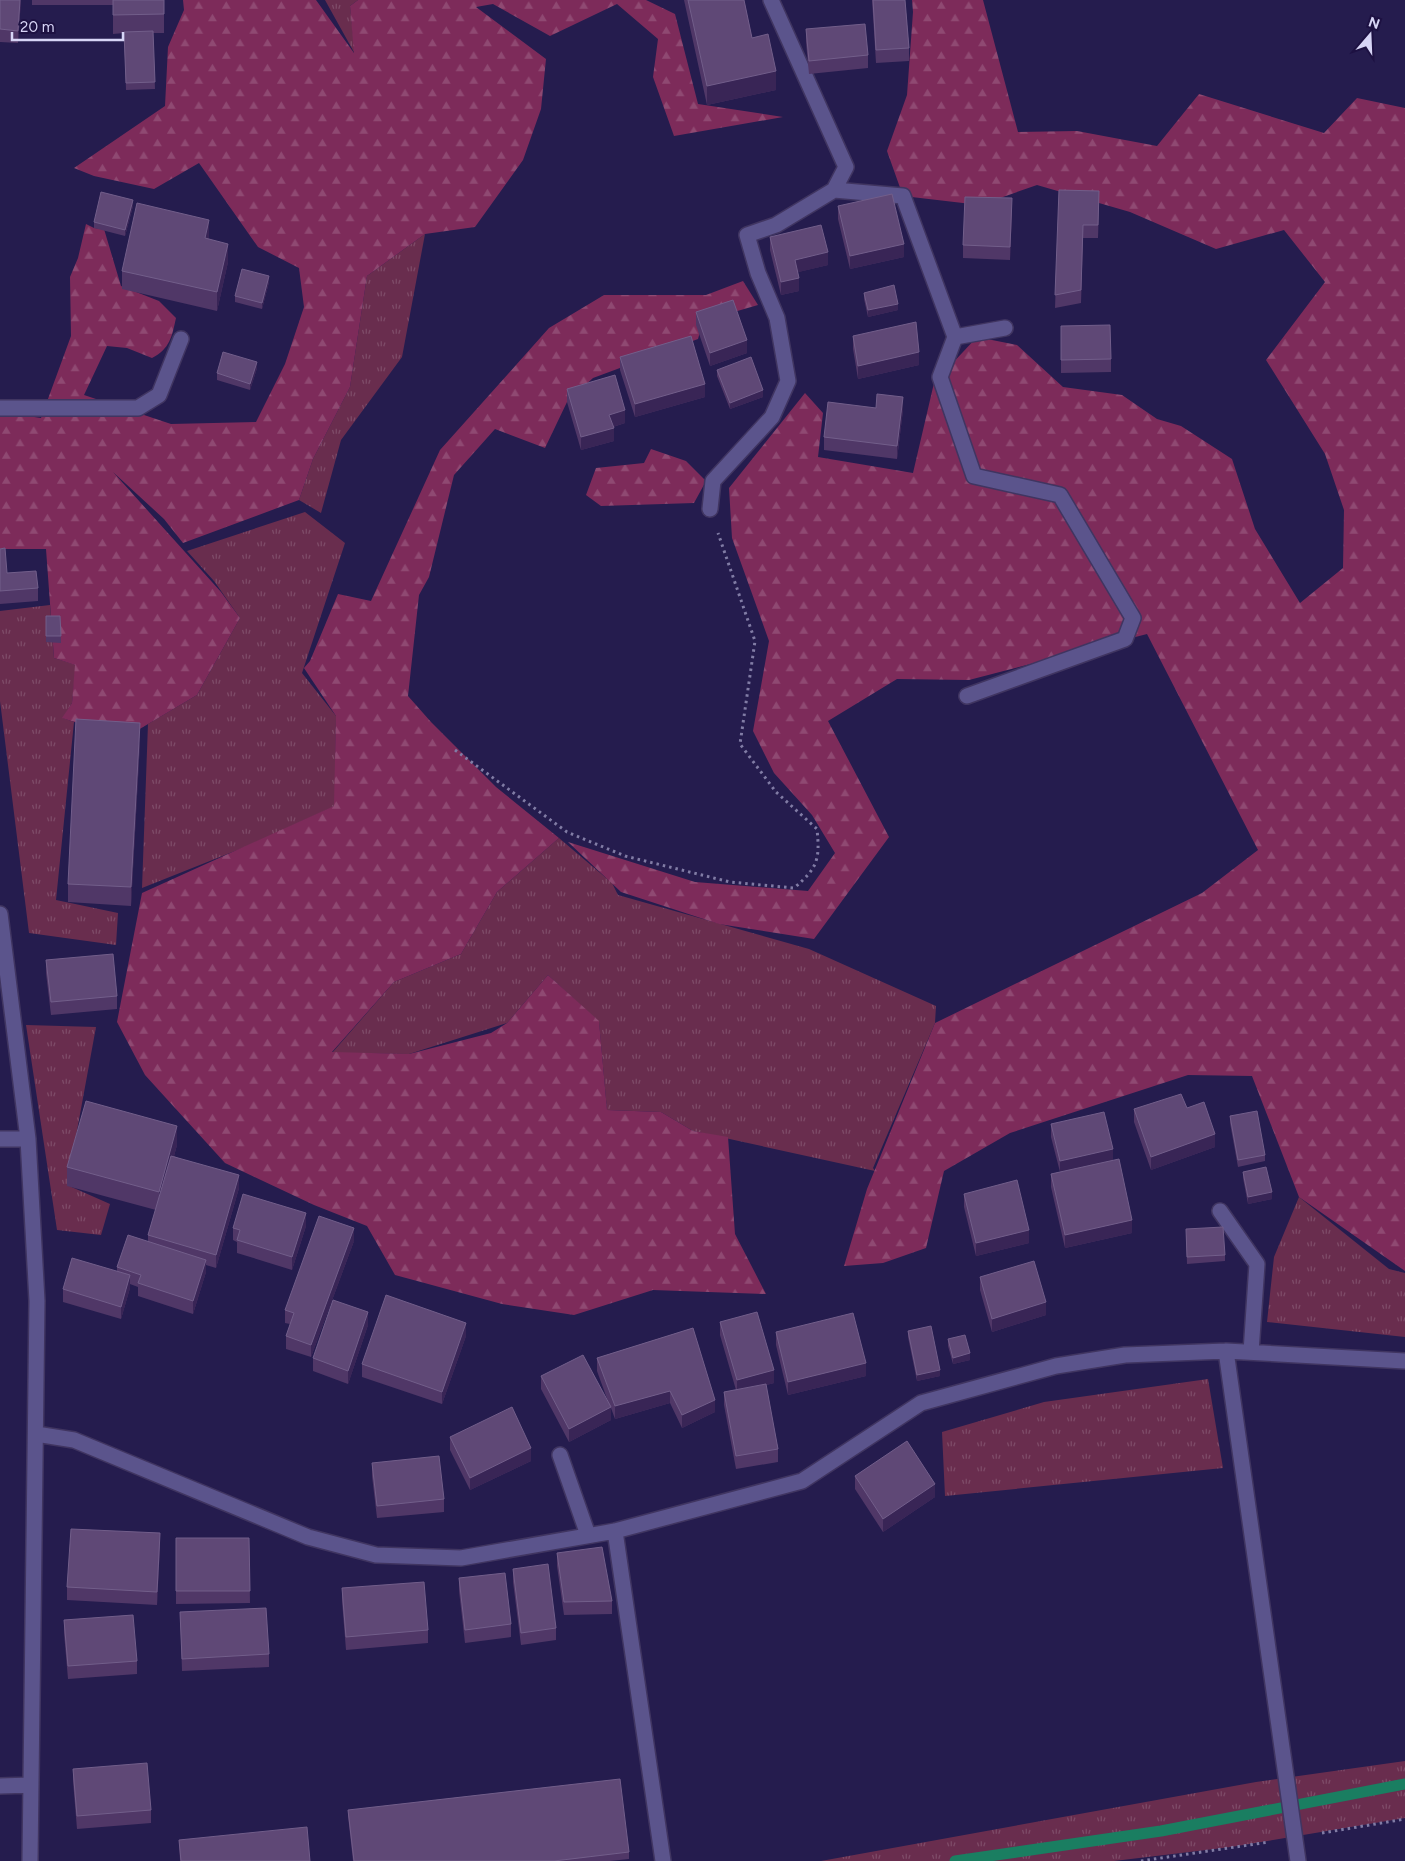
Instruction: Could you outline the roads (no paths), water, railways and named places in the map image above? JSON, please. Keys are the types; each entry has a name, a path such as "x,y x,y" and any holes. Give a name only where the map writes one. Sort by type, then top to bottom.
{"street":[{"path":"710,509 713,481 772,417 788,381 777,318 758,273 747,235 776,225 834,190 846,167 771,0"},
{"path":"834,190 903,196 955,336 940,377 974,476 1060,495 1133,618 1125,639 967,696"},
{"path":"955,336 1005,328"},
{"path":"0,408 138,408 159,395 180,340"},
{"path":"0,914 28,1138 37,1301 30,1861"},
{"path":"0,1139 28,1138"},
{"path":"1220,1211 1257,1264 1251,1352"},
{"path":"36,1434 74,1440 308,1537 376,1555 462,1558 615,1531 802,1482 921,1403 1056,1366 1126,1355 1226,1351 1405,1361"},
{"path":"1226,1351 1298,1861"},
{"path":"560,1455 588,1535"},
{"path":"615,1531 662,1861"},
{"path":"0,1786 31,1785"}],"waterway":[{"path":"955,1861 1161,1831 1405,1784"}]}
